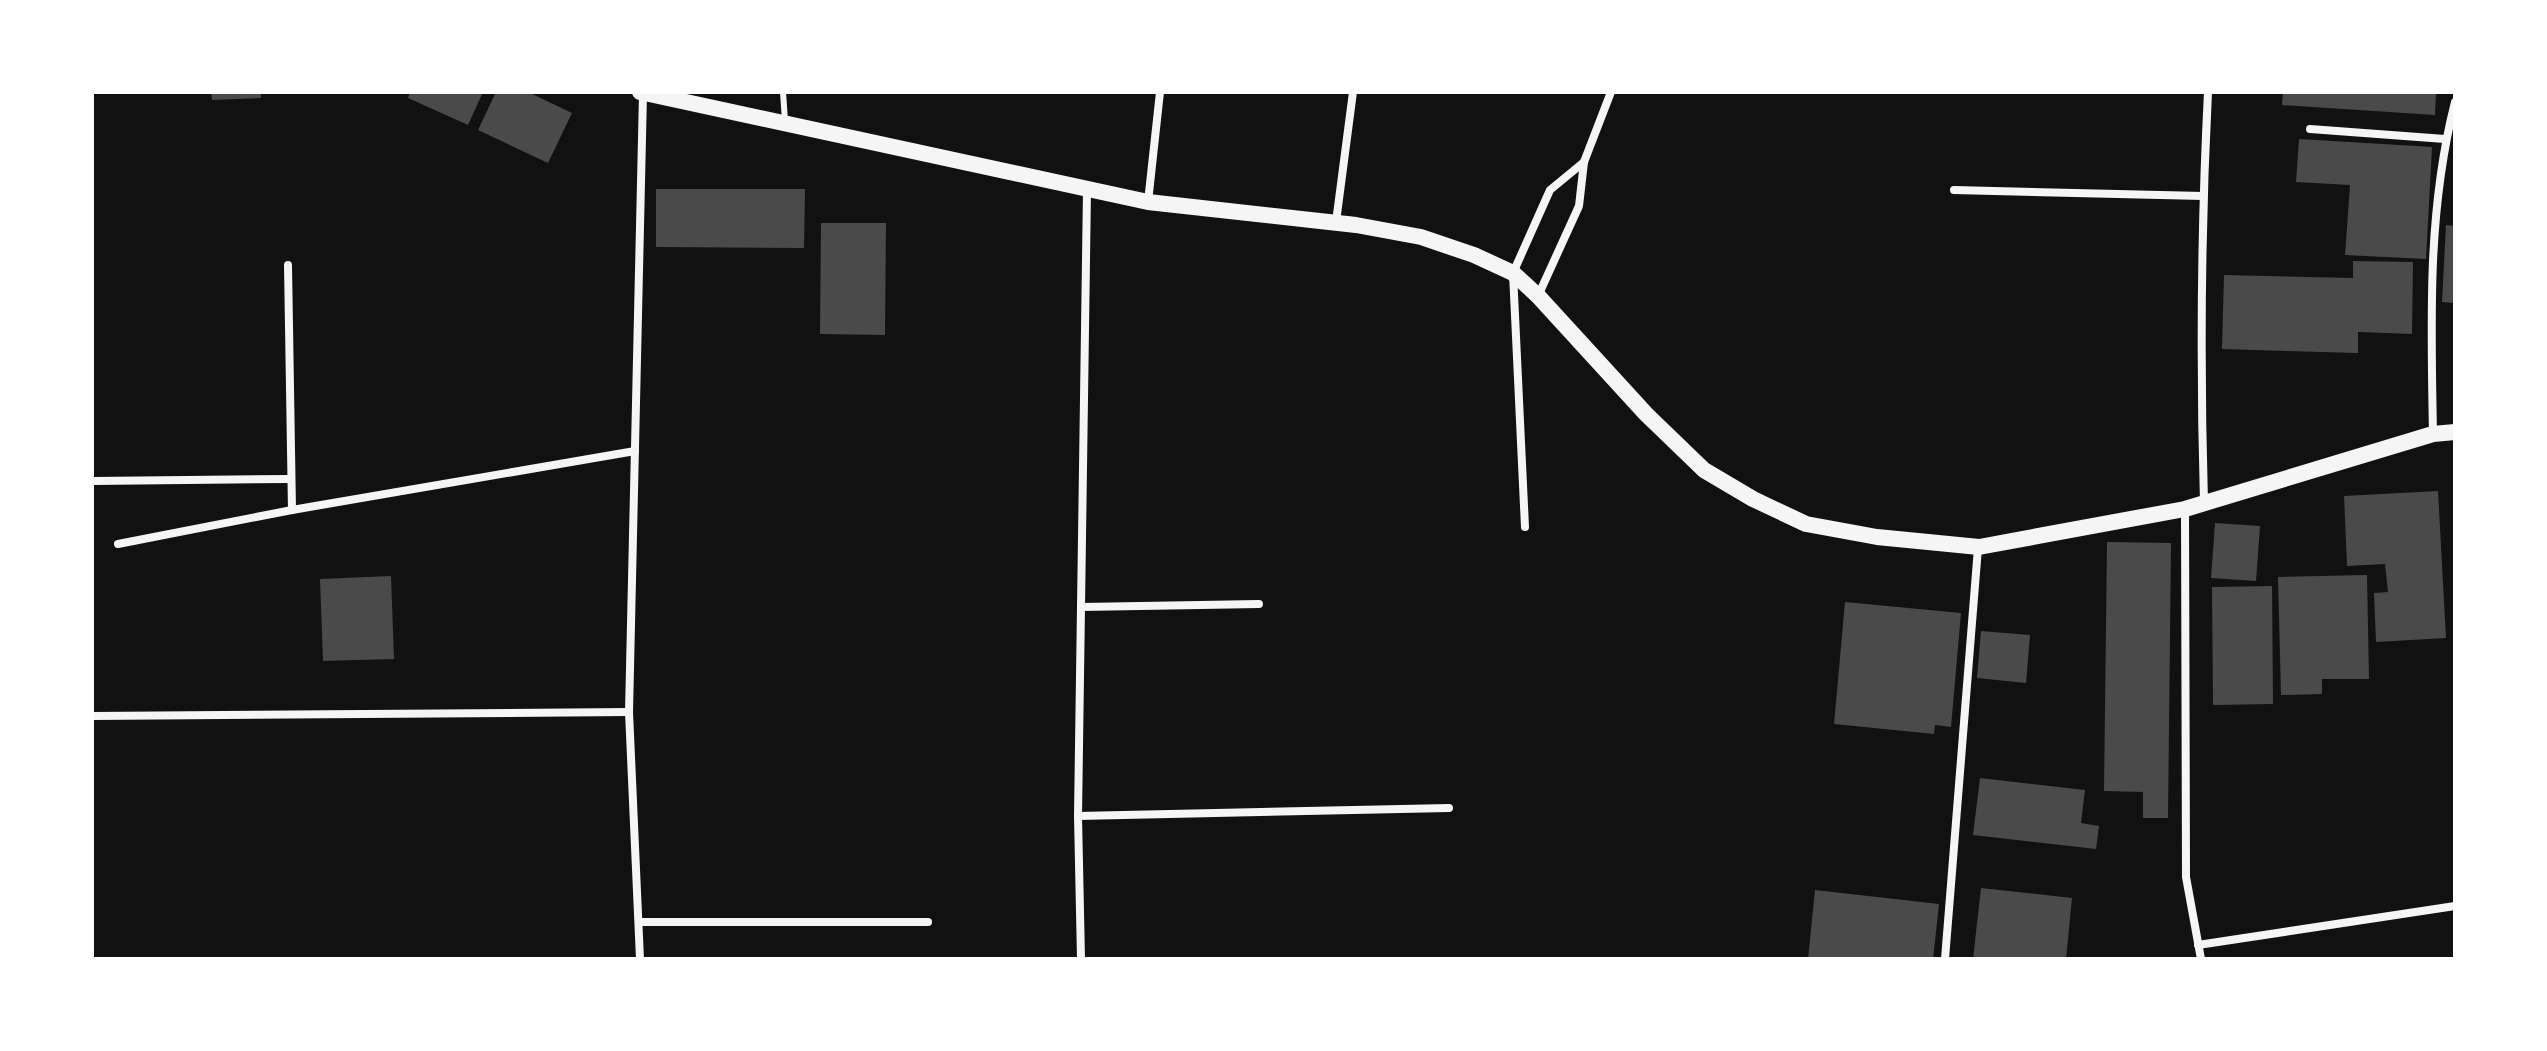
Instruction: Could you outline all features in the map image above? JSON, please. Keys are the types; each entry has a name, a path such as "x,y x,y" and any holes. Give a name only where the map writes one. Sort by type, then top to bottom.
{"main road":[{"path":"641,93 1148,202 1335,223 1421,237 1474,255 1513,273 1538,296 1646,414 1704,470 1753,499 1806,524 1877,537 1979,547 2185,509 2433,434 2455,432"}],"street":[{"path":"1148,202 1160,92"},
{"path":"1335,223 1353,92"},
{"path":"1538,296 1579,206 1584,162 1611,92"},
{"path":"2204,504 2201,392 2203,196 2208,92"},
{"path":"640,959 629,712 641,93"},
{"path":"2433,434 2430,303 2436,191 2455,102"},
{"path":"2310,129 2445,139"},
{"path":"1525,527 1513,273 1550,190 1584,162"},
{"path":"1081,959 1078,816 1087,190"},
{"path":"1954,190 2203,196"},
{"path":"288,265 292,510"},
{"path":"118,544 292,510 635,451"},
{"path":"92,481 290,479"},
{"path":"2185,509 2186,877 2201,959"},
{"path":"1945,959 1979,547"},
{"path":"1081,607 1259,604"},
{"path":"92,716 629,712"},
{"path":"1078,816 1449,808"},
{"path":"2198,945 2455,906"},
{"path":"639,922 928,922"}],"lane":[{"path":"783,92 785,125"}],"building":[{"path":"211,92 261,92 261,98 212,100"},
{"path":"410,92 483,92 468,125 408,98"},
{"path":"496,92 528,92 572,113 548,163 478,130"},
{"path":"2283,92 2436,92 2435,115 2282,105"},
{"path":"2299,139 2432,147 2426,259 2345,255 2350,185 2296,182"},
{"path":"656,189 805,189 804,248 656,247"},
{"path":"821,223 886,223 885,335 820,334"},
{"path":"2446,225 2455,226 2455,303 2442,302"},
{"path":"2353,261 2413,262 2412,334 2358,332 2358,353 2222,349 2224,275 2353,278"},
{"path":"2438,491 2446,638 2376,642 2374,593 2388,592 2385,564 2347,566 2344,496"},
{"path":"2215,523 2260,526 2256,581 2211,578"},
{"path":"2107,542 2171,543 2168,818 2143,818 2143,792 2104,791"},
{"path":"2367,575 2369,679 2322,679 2322,694 2281,695 2278,577"},
{"path":"391,576 394,659 323,661 320,579"},
{"path":"2272,586 2273,704 2213,705 2212,587"},
{"path":"1845,602 1961,613 1951,727 1935,725 1934,734 1834,724"},
{"path":"1981,631 2030,635 2026,683 1977,678"},
{"path":"1980,778 2085,790 2081,823 2099,826 2096,849 1973,835"},
{"path":"1981,888 2072,898 2066,959 1973,959"},
{"path":"1815,890 1939,904 1933,959 1808,959"}]}
